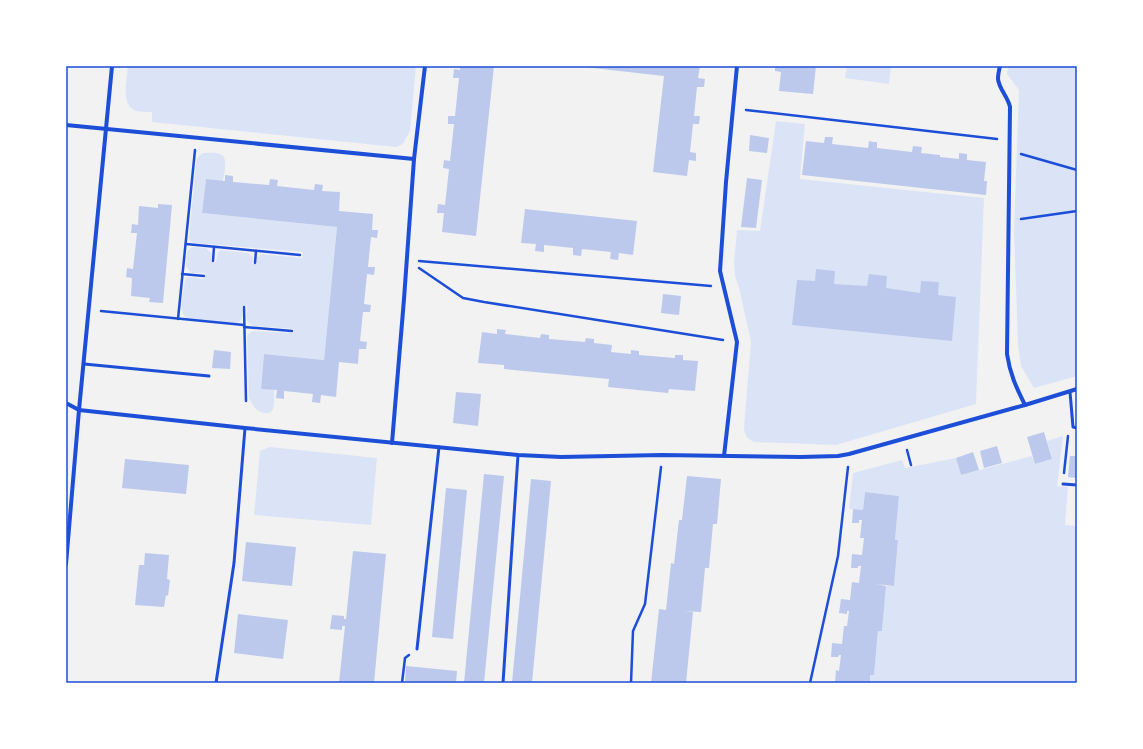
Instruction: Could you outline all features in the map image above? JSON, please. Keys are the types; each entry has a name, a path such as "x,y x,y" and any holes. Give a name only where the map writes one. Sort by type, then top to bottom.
{"street":[{"path":"66,564 79,410 112,66"},
{"path":"392,443 414,159 425,66"},
{"path":"724,456 737,342 720,271 726,182 737,66"},
{"path":"1000,66 998,79 1010,107 1007,354 1009,368 1025,405"},
{"path":"66,125 414,159"},
{"path":"66,403 79,410 518,455 561,457 662,455 801,457 838,456 849,454 1077,389"}],"lane":[{"path":"84,364 209,376"},
{"path":"1070,392 1075,427"},
{"path":"216,683 234,563 245,428"},
{"path":"417,649 439,447"},
{"path":"503,683 518,455"},
{"path":"1063,484 1077,485"}],"path":[{"path":"746,110 1010,140"},
{"path":"178,319 195,150"},
{"path":"1009,151 1077,170"},
{"path":"1008,221 1077,211"},
{"path":"186,244 300,255"},
{"path":"213,261 214,247"},
{"path":"254,263 256,251"},
{"path":"407,260 725,288"},
{"path":"407,260 463,298 737,342"},
{"path":"182,274 204,276"},
{"path":"244,307 246,401"},
{"path":"102,311 292,331"},
{"path":"1063,484 1069,425 1075,427"},
{"path":"810,683 837,558 849,454"},
{"path":"631,683 633,631 645,604 662,455"},
{"path":"402,683 405,658 417,649"}],"shaded area":[{"path":"128,66 416,66 410,131 404,142 396,147 152,122 152,112 136,111 131,108 128,103 126,98 126,84"},
{"path":"847,66 891,66 889,84 845,78"},
{"path":"1008,66 1077,66 1077,376 1034,388 1021,366 1018,346 1014,228 1019,90 1007,74"},
{"path":"776,121 805,124 800,179 984,198 976,404 836,445 755,442 746,436 744,427 751,342 735,276 734,262 737,230 760,231"},
{"path":"203,153 222,155 225,160 225,171 223,181 206,179 202,213 337,227 324,360 264,354 261,388 274,390 274,407 269,413 264,413 256,409 249,397 247,337 248,334 253,331 293,333 294,329 253,326 247,320 247,306 242,306 242,318 236,323 188,319 184,316 182,308 182,294 186,278 204,279 205,273 191,273 186,266 187,251 192,247 206,248 212,254 211,261 216,262 218,252 221,250 248,253 253,257 252,264 256,264 257,258 261,254 302,258 303,252 191,242 189,238 196,164 197,158"},
{"path":"1063,436 1057,486 1068,487 1065,525 1077,526 1077,683 870,683 870,675 874,675 878,631 882,631 886,586 894,586 898,541 895,540 899,496 865,492 863,510 849,509 853,473 902,460 905,468 956,458 961,475 1032,456 1035,464 1052,459 1047,441"},
{"path":"270,447 377,458 371,525 254,515 260,451"}],"building":[{"path":"460,66 494,66 476,236 442,232 444,213 437,213 438,204 445,205 449,169 443,168 444,160 450,161 454,124 448,124 448,116 455,116 459,78 453,78 454,69 460,70"},
{"path":"584,66 700,66 698,78 705,79 704,87 697,87 694,116 700,116 699,124 693,124 690,152 696,153 696,161 689,160 687,176 653,172 664,76"},
{"path":"775,66 816,66 813,94 779,91 781,72 775,71"},
{"path":"750,135 769,138 767,153 749,151"},
{"path":"825,137 833,137 832,144 868,148 869,141 877,142 877,148 912,152 913,146 922,147 921,153 940,155 940,157 959,159 959,153 967,154 967,160 986,162 984,181 987,181 986,195 802,175 806,141 824,143"},
{"path":"225,175 233,176 233,182 269,185 270,179 278,180 277,186 314,190 315,184 323,185 322,191 340,192 339,211 373,214 372,230 378,230 377,238 371,237 368,267 375,267 374,275 367,274 364,304 371,305 370,312 363,312 360,341 367,342 366,349 359,349 358,364 339,362 336,397 321,395 320,403 312,402 313,394 284,391 284,399 276,398 277,390 261,389 264,354 324,360 337,227 202,213 206,179 225,181"},
{"path":"747,178 762,180 756,228 741,227"},
{"path":"158,204 172,205 163,303 149,302 150,298 131,296 132,278 126,277 127,268 133,269 137,233 131,233 132,224 138,225 139,206 158,208"},
{"path":"525,209 637,221 633,255 619,253 618,260 610,259 611,252 582,249 581,256 573,255 573,248 544,245 544,252 535,251 536,244 521,243"},
{"path":"816,269 835,271 834,284 867,286 869,274 887,276 886,288 920,293 921,281 939,282 938,295 956,297 952,341 792,325 797,280 815,281"},
{"path":"663,294 681,296 679,315 661,313"},
{"path":"497,329 506,330 505,334 540,338 541,334 549,335 549,339 585,342 586,338 594,339 594,343 612,345 611,352 631,354 631,350 639,351 639,355 675,358 675,355 683,355 683,360 698,361 695,391 669,389 668,393 608,387 609,379 504,369 504,365 478,363 482,332 497,334"},
{"path":"214,350 231,352 230,369 212,368"},
{"path":"456,392 481,394 478,426 453,423"},
{"path":"1044,432 1052,459 1035,464 1027,437"},
{"path":"997,446 1002,463 984,468 980,451"},
{"path":"973,452 979,470 961,475 956,458"},
{"path":"1070,456 1077,456 1077,478 1068,477"},
{"path":"125,459 189,465 186,494 122,488"},
{"path":"484,474 504,476 484,683 464,683"},
{"path":"687,476 721,479 717,524 713,524 709,568 705,568 701,612 683,611 693,612 686,683 651,683 659,609 666,610 671,563 674,564 679,520 682,520"},
{"path":"531,479 551,481 532,683 512,683"},
{"path":"446,488 467,490 453,639 432,637"},
{"path":"865,492 899,496 895,540 898,540 894,586 876,584 886,586 882,631 878,631 874,675 870,675 870,683 835,683 836,670 839,671 841,655 838,657 831,657 832,643 842,644 844,626 847,626 849,611 847,611 847,614 839,613 841,599 850,600 852,582 859,583 861,566 858,566 858,568 851,568 852,554 862,555 864,538 860,538 862,520 859,520 859,523 852,523 853,509 863,510"},
{"path":"246,542 296,547 292,586 242,581"},
{"path":"353,551 386,554 374,683 339,683 345,626 342,626 342,630 330,629 332,615 344,616 344,619 346,619"},
{"path":"145,553 169,555 167,579 170,580 168,596 166,595 164,607 135,605 139,565 144,565"},
{"path":"238,614 288,620 283,659 234,653"},
{"path":"406,666 457,671 456,683 405,683"}]}
